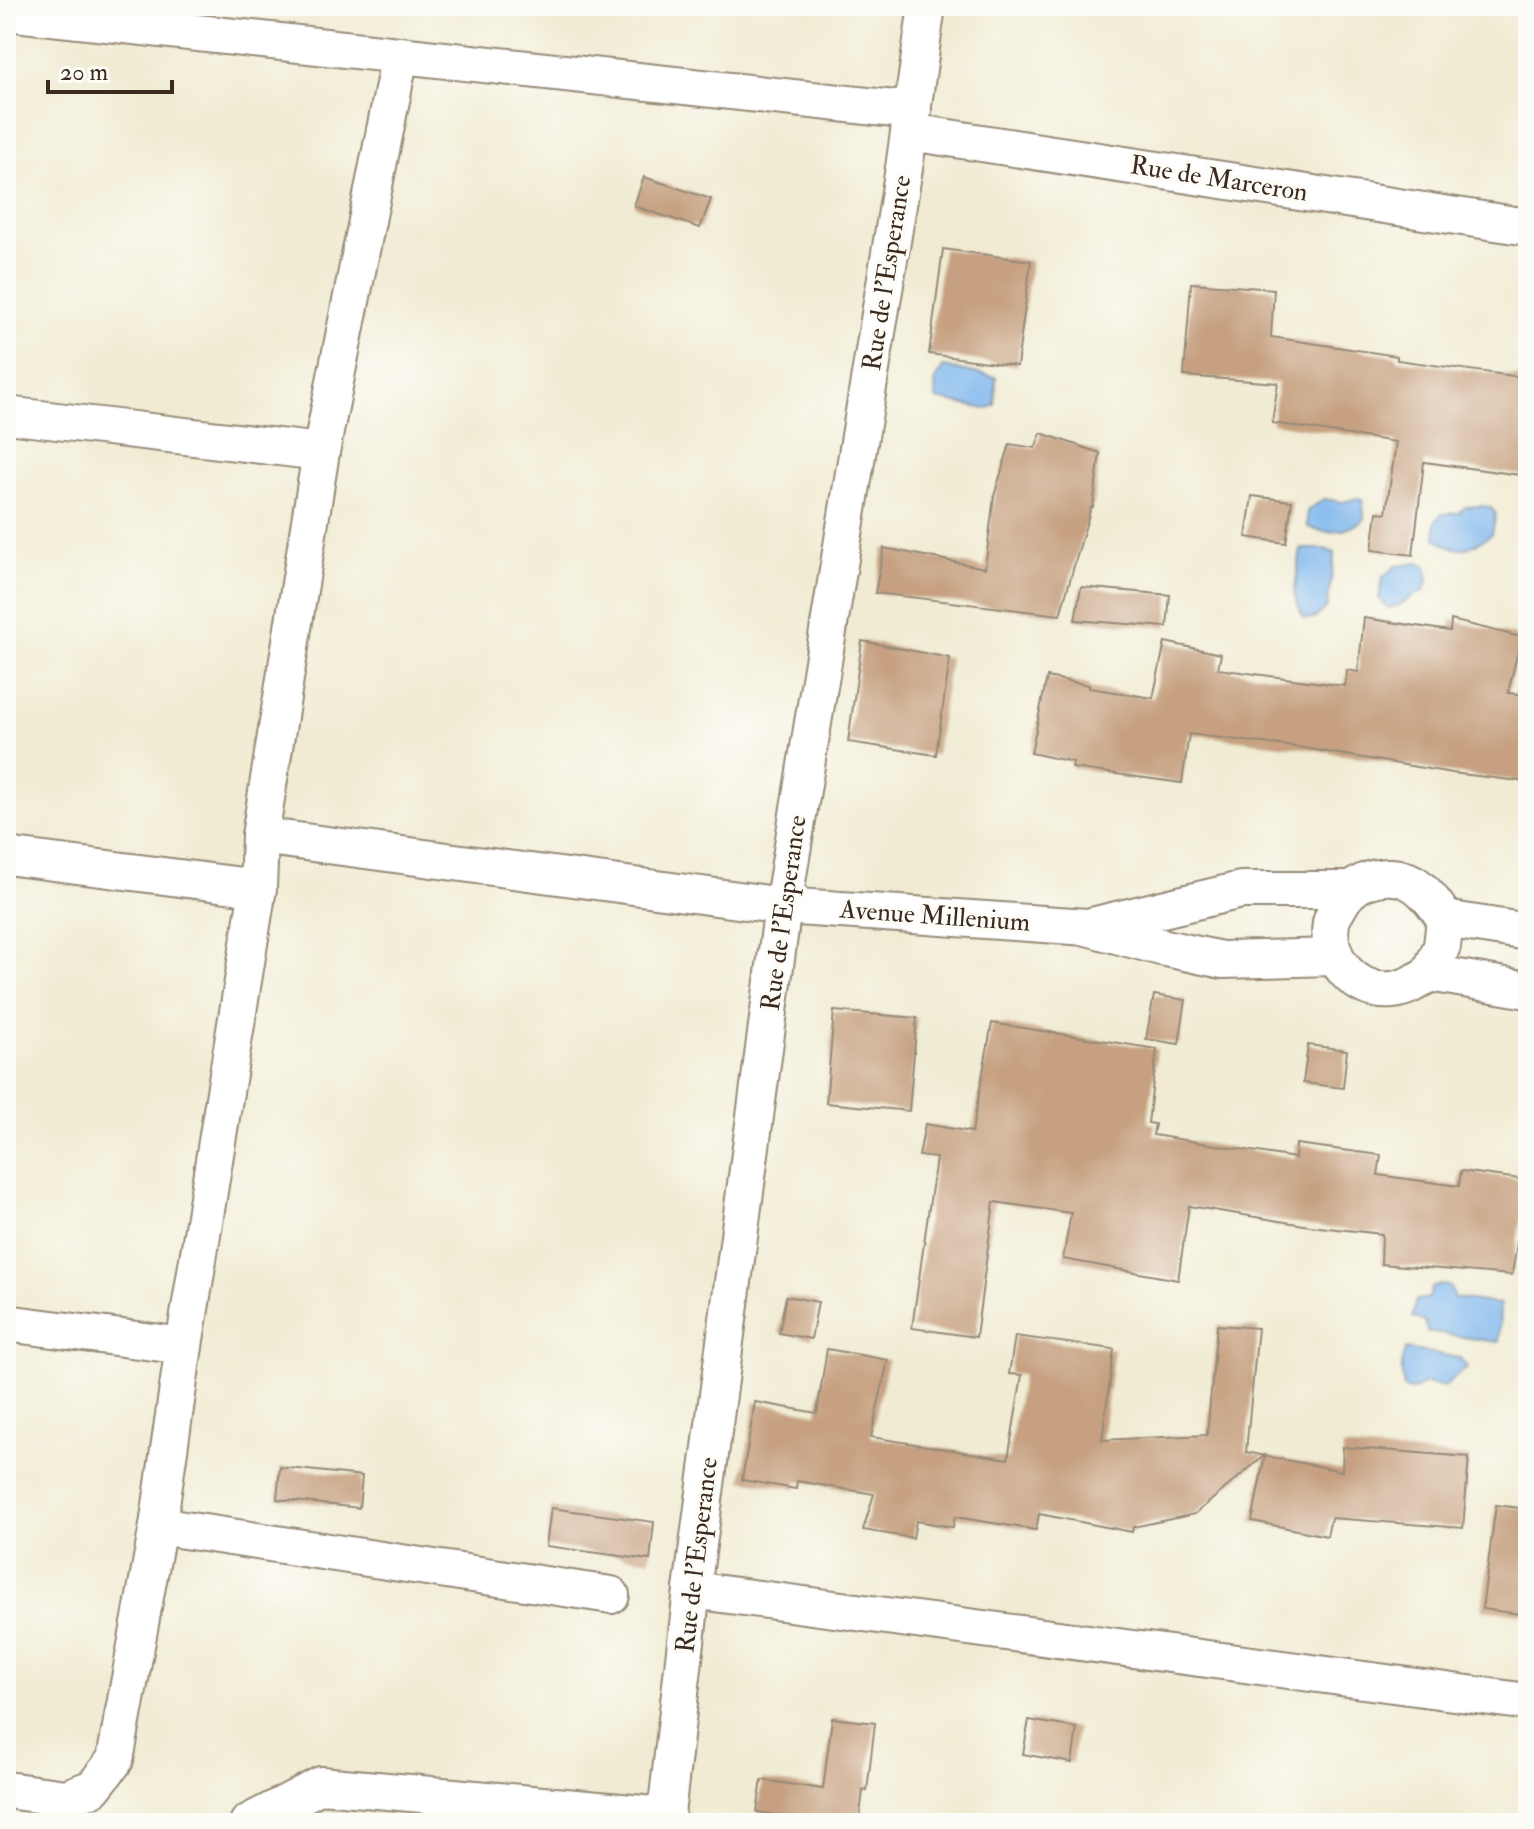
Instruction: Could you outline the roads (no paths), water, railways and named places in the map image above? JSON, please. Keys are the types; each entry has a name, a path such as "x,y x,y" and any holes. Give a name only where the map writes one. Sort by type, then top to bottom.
{"street":[{"name":"Rue de l'Esperance","path":"666,1820 692,1590 783,906 911,122 927,6"},
{"name":"Rue de Marceron","path":"6,12 400,55 911,122 1528,227"},
{"path":"6,1790 66,1798 93,1788 115,1760 158,1526 258,888 260,836 321,452 400,55"},
{"path":"6,415 321,452"},
{"name":"Avenue Millenium","path":"260,836 783,906 1087,927 1222,960 1334,957"},
{"path":"6,856 258,888"},
{"name":"Avenue Millenium","path":"1087,927 1241,890 1349,890 1369,879 1393,877 1415,884 1432,900 1445,919"},
{"path":"1349,890 1330,921 1334,957 1348,975 1368,987 1391,990 1413,984 1430,973 1442,946 1445,919 1528,932"},
{"path":"1430,973 1528,990"},
{"path":"6,1323 184,1346"},
{"path":"158,1526 611,1595"},
{"path":"692,1590 1528,1702"},
{"path":"248,1823 321,1785 666,1820"}],"water":[{"path":"943,367 996,377 995,405 986,409 936,399 935,380"},
{"path":"1357,498 1362,500 1365,519 1358,523 1344,530 1329,532 1307,526 1307,511 1324,499 1344,502"},
{"path":"1465,507 1491,508 1496,514 1492,534 1458,549 1436,538 1435,523 1441,514 1459,513"},
{"path":"1301,549 1324,549 1335,553 1327,607 1314,619 1303,618 1294,594"},
{"path":"1424,564 1428,571 1424,591 1389,609 1379,598 1383,577 1396,566"},
{"path":"1449,1286 1455,1298 1500,1304 1499,1342 1427,1332 1425,1322 1412,1317 1416,1300 1429,1298 1432,1288"},
{"path":"1406,1349 1460,1358 1467,1367 1444,1387 1425,1383 1414,1390 1404,1389 1402,1364"}]}
